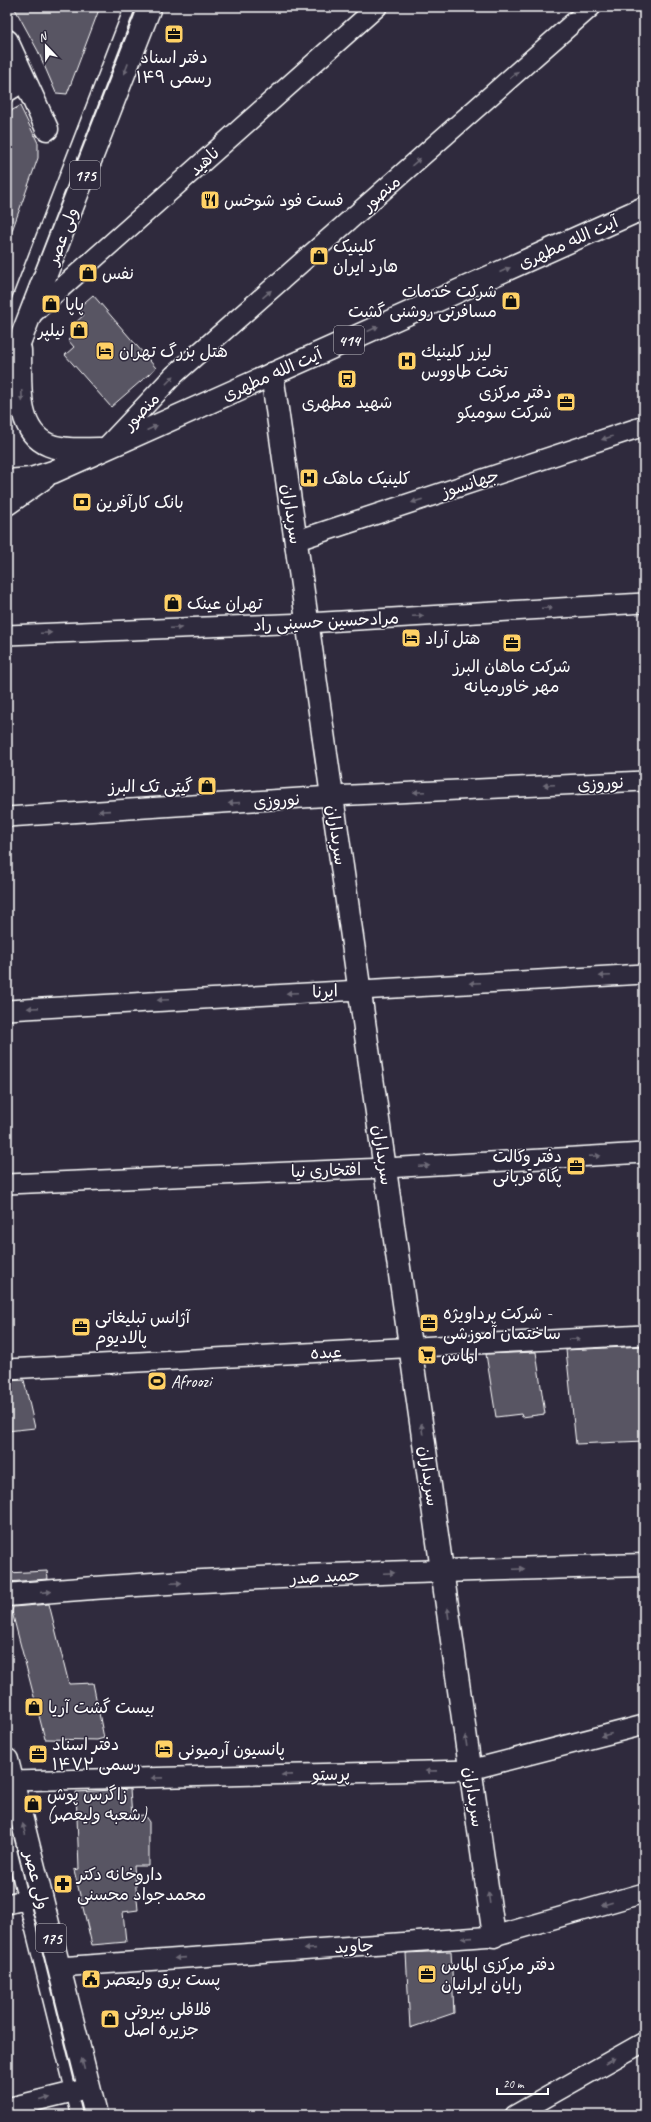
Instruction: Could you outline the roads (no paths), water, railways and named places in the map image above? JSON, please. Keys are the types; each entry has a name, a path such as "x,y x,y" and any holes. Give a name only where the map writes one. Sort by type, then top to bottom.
{"street":[{"name":"ناهید","path":"31,315 377,7"},
{"name":"منصور","path":"104,449 174,375 592,7"},
{"name":"ولی عصر","path":"7,374 13,334 31,315 146,10"},
{"path":"7,41 16,87 47,129"},
{"name":"آیت الله مطهری","path":"7,481 31,479 53,472 644,208"},
{"path":"13,334 23,406 31,429 50,446 66,449 104,449"},
{"name":"سربداران","path":"272,374 494,1936"},
{"name":"جهانسوز","path":"295,540 644,426"},
{"path":"7,504 53,472"},
{"name":"مرادحسین حسینی راد","path":"7,635 307,623 644,603"},
{"name":"نوروزی","path":"7,817 332,796 644,781"},
{"name":"ايرنا","path":"7,1010 644,974"},
{"name":"افتخاری نیا","path":"7,1184 385,1168 644,1153"},
{"name":"عبده","path":"7,1369 644,1335"},
{"name":"حمید صدر","path":"7,1595 101,1587 442,1571 644,1565"},
{"name":"پرستو","path":"12,1781 470,1770 644,1725"},
{"name":"ولی عصر","path":"7,1760 12,1781 24,1900 59,1967 80,2090 96,2115"},
{"name":"جاوید","path":"59,1967 494,1936 644,1893"},
{"path":"515,2115 644,2042"},
{"path":"7,2108 80,2090"}],"lane":[{"path":"13,334 146,10"},
{"path":"7,1833 24,1900 80,2090 77,2115"}],"place":[{"name":"دفتر اسناد رسمی ۱۴۹","path":"174,34"},
{"name":"فست فود شوخس","path":"210,200"},
{"name":"کلینیک هارد ایران","path":"319,256"},
{"name":"نفس","path":"88,273"},
{"name":"شرکت خدمات مسافرتی روشنی گشت","path":"511,301"},
{"name":"پاپا","path":"51,304"},
{"name":"نیلپر","path":"79,330"},
{"name":"هتل بزرگ تهران","path":"105,351"},
{"name":"ليزر كلينيك تخت طاووس","path":"407,361"},
{"name":"شهید مطهری","path":"347,379"},
{"name":"دفتر مرکزی شرکت سومیکو","path":"566,402"},
{"name":"کلینیک ماهک","path":"309,478"},
{"name":"بانک کارآفرین","path":"82,502"},
{"name":"تهران عینک","path":"173,603"},
{"name":"هتل آراد","path":"411,638"},
{"name":"شرکت ماهان البرز مهر خاورمیانه","path":"512,643"},
{"name":"گیتی تک البرز","path":"207,786"},
{"name":"دفتر وکالت پگاه قربانی","path":"576,1166"},
{"name":"شرکت پرداویژه - ساختمان آموزشی","path":"429,1323"},
{"name":"آژانس تبلیغاتی پالادیوم","path":"81,1327"},
{"name":"الماس","path":"427,1355"},
{"name":"Afroozi","path":"157,1381"},
{"name":"بیست گشت آریا","path":"34,1707"},
{"name":"پانسیون آرمیونی","path":"164,1749"},
{"name":"دفتر اسناد رسمی ۱۴۷۲","path":"38,1754"},
{"name":"زاگرس پوش (شعبه ولیعصر)","path":"33,1804"},
{"name":"داروخانه دکتر محمدجواد محسنی","path":"63,1884"},
{"name":"دفتر مرکزی الماس رایان ایرانیان","path":"427,1974"},
{"name":"پست برق ولیعصر","path":"91,1979"},
{"name":"فلافلی بیروتی جزیره اصل","path":"110,2019"}]}
